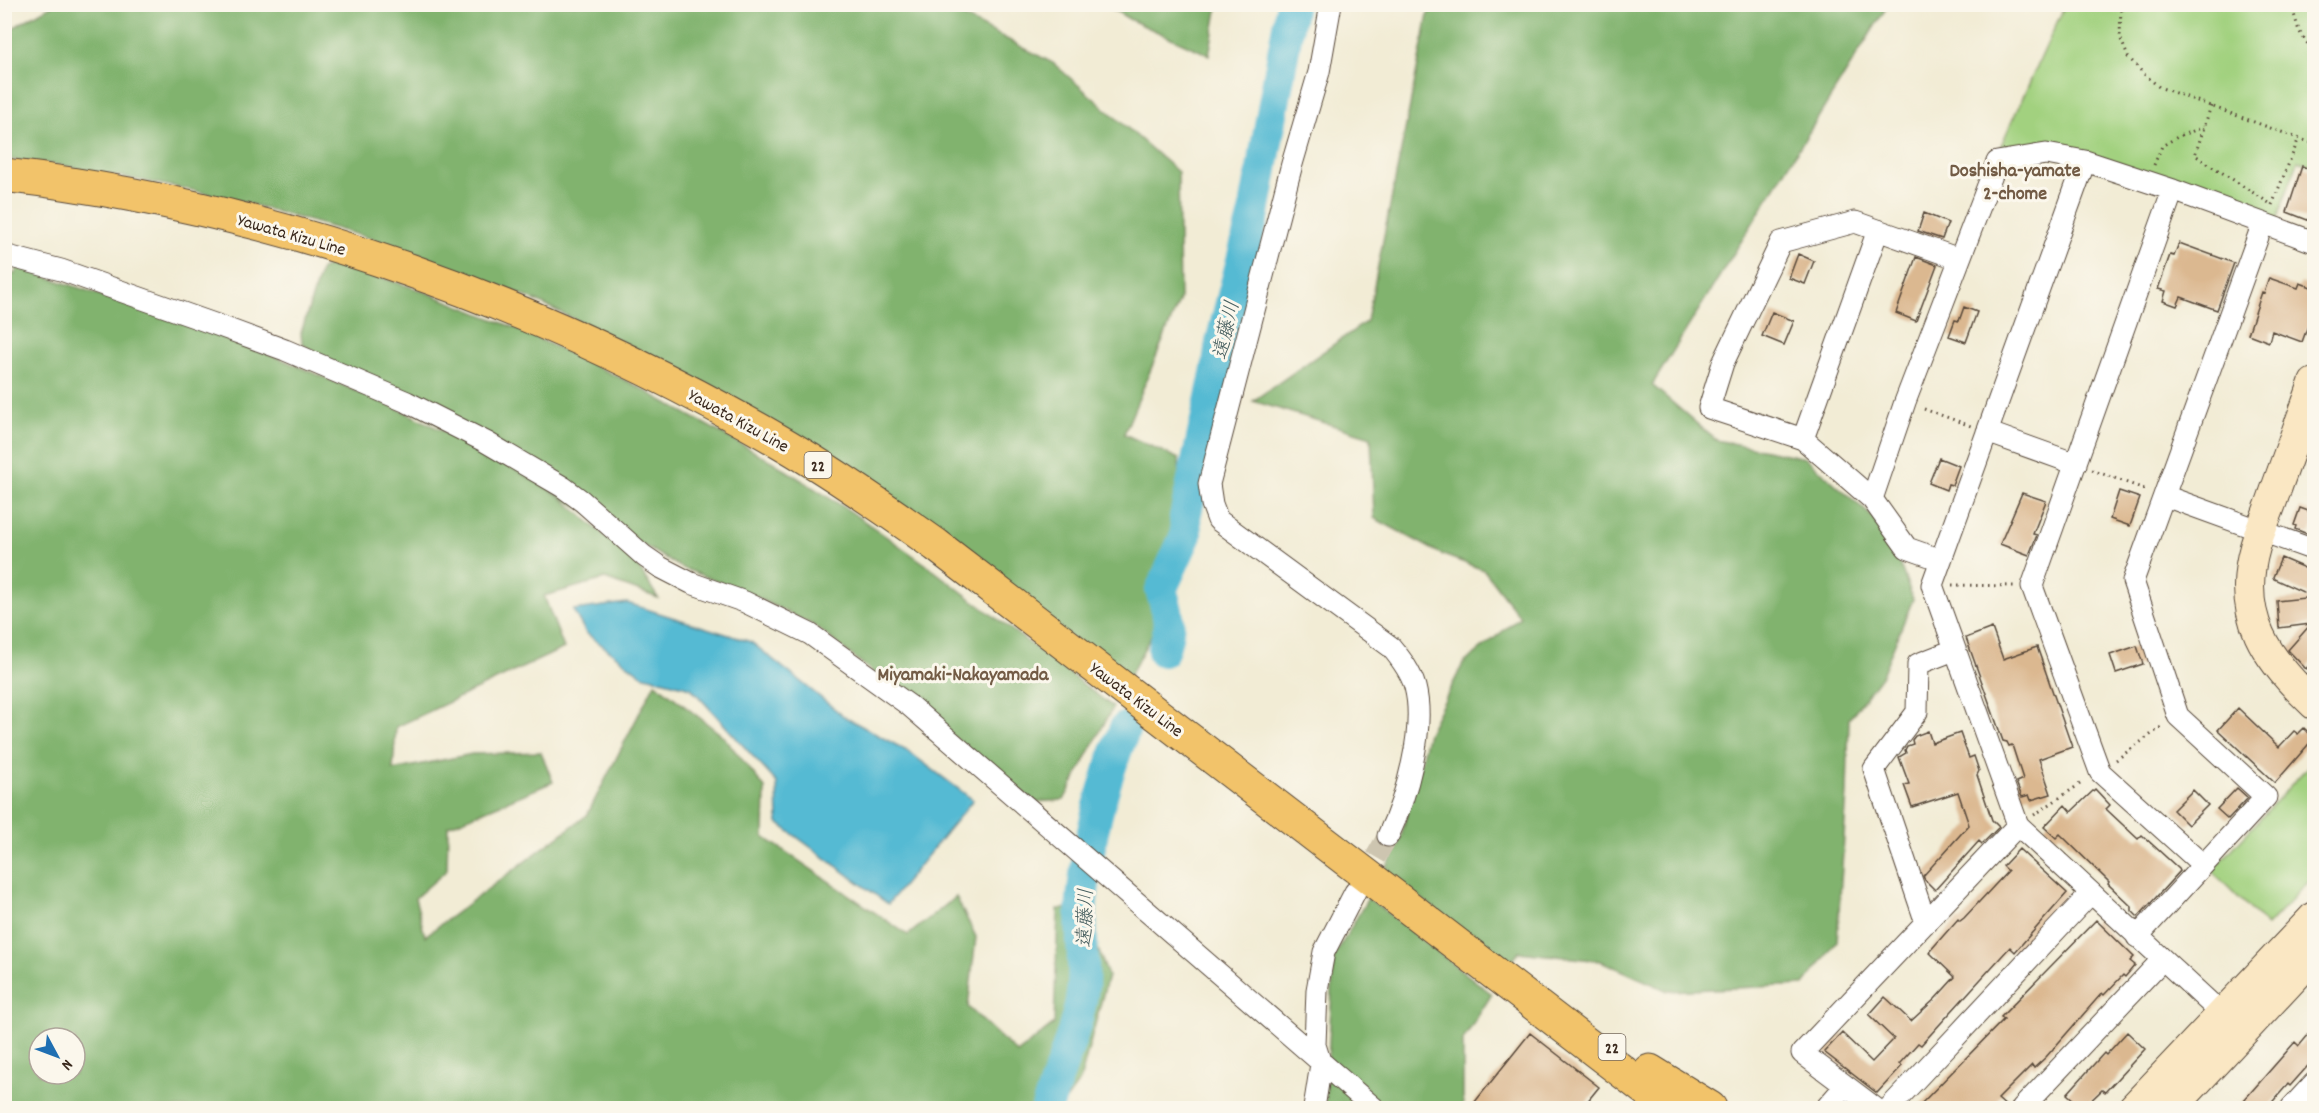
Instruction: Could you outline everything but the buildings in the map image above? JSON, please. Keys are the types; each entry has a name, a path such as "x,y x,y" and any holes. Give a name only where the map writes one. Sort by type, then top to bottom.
{"main road":[{"name":"Yawata Kizu Line","path":"4,175 53,180 182,205 331,244 425,275 526,314 645,368 784,444 936,545 1670,1108"},
{"name":"Yawata Kizu Line","path":"1514,987 1710,1108"}],"street":[{"path":"1330,4 1319,72 1292,164 1209,484 1212,504 1218,520 1391,647 1404,664 1414,686 1419,714 1407,782 1399,813 1388,836"},
{"path":"1872,498 1905,402 1997,162 2046,154 2085,161 2173,190 2268,213 2314,242"},
{"path":"2085,161 1932,585 2018,825 2222,1014"},
{"path":"2173,190 2032,586 2100,772 2203,865"},
{"path":"2137,937 2266,796 2178,716 2133,581 2268,213"},
{"path":"1941,560 1907,548 1872,498 1803,439 1709,408 1723,363 1781,242 1855,222 1959,259"},
{"path":"1803,439 1878,230"},
{"path":"4,255 61,270 217,325 407,402 486,442 563,487 660,567 691,583 745,602 810,634 910,706 1374,1108"},
{"path":"2314,383 2255,549 2250,583 2250,600 2258,631 2268,653 2282,672 2314,704"},
{"path":"1986,432 2076,464"},
{"path":"2164,496 2314,550"},
{"path":"1926,924 1874,770 1917,712 1918,664 1954,651"},
{"path":"1875,1108 1802,1053 2018,825"},
{"path":"1314,1108 1321,1064 1315,1045 1317,990 1324,952 1355,892"},
{"path":"1888,1108 2091,894"},
{"path":"2133,1108 2314,918"},
{"path":"2172,1108 2314,956"},
{"path":"2022,1108 2162,960"},
{"path":"2291,1108 2314,1083"},
{"path":"1826,1108 1845,1086"}],"path":[{"path":"2121,4 2120,37 2128,57 2159,87 2314,144"},
{"path":"2291,4 2299,31 2314,53"},
{"path":"2211,106 2195,155 2268,213 2299,138"},
{"path":"2152,170 2162,146 2179,136 2204,127"},
{"path":"1905,402 1986,432"},
{"path":"2076,464 2164,496"},
{"path":"1932,585 2032,586"}],"green space":[{"path":"54,4 941,5 1053,63 1178,172 1180,299 1124,434 1179,459 1182,578 1129,677 647,354 532,299 431,259 369,238 250,204 192,190 59,165 5,159 4,33"},
{"path":"1106,5 1218,5 1209,55 1129,19"},
{"path":"1430,5 1888,5 1652,385 1716,440 1806,458 1887,530 1913,599 1882,675 1849,719 1847,793 1837,941 1804,985 1668,991 1601,961 1519,952 1510,965 1384,871 1399,845 1428,733 1463,664 1520,617 1484,570 1443,555 1374,518 1371,437 1253,401 1367,321"},
{"path":"2065,5 2314,5 2314,166 2298,161 2276,222 2104,158 1997,154"},
{"path":"336,263 420,290 518,329 631,383 773,462 850,511 924,563 1113,707 1064,800 1035,802 815,626 748,593 680,567 308,348 302,343 301,333 321,269"},
{"path":"18,267 214,334 281,359 403,411 481,450 557,494 636,563 658,598 605,579 544,596 564,648 396,727 393,770 472,754 541,752 553,782 448,826 447,870 415,898 425,936 587,815 655,683 723,736 765,788 764,837 908,935 956,897 976,937 968,1007 1017,1053 1054,1024 1058,909 1083,908 1108,976 1080,1081 1060,1108 5,1108 4,272 15,274"},
{"path":"2314,760 2314,876 2267,926 2212,871"},
{"path":"1368,898 1492,994 1463,1040 1463,1108 1325,1108 1334,957"}],"water":[{"path":"627,603 751,642 845,717 909,752 973,800 888,904 778,823 777,783 691,688 642,675 586,633 573,610"}],"waterway":[{"name":"遠藤川","path":"1163,651 1168,634 1168,620 1161,590 1186,535 1185,517 1221,343 1254,213 1292,4"},
{"name":"遠藤川","path":"1047,1108 1078,1016 1083,986 1081,911 1088,856 1103,791 1125,728"}],"tunnel":[{"path":"1360,884 1388,836"}],"district":[{"name":"Doshisha-yamate 2-chome","path":"2015,180"},
{"name":"Miyamaki-Nakayamada","path":"963,673"}]}
